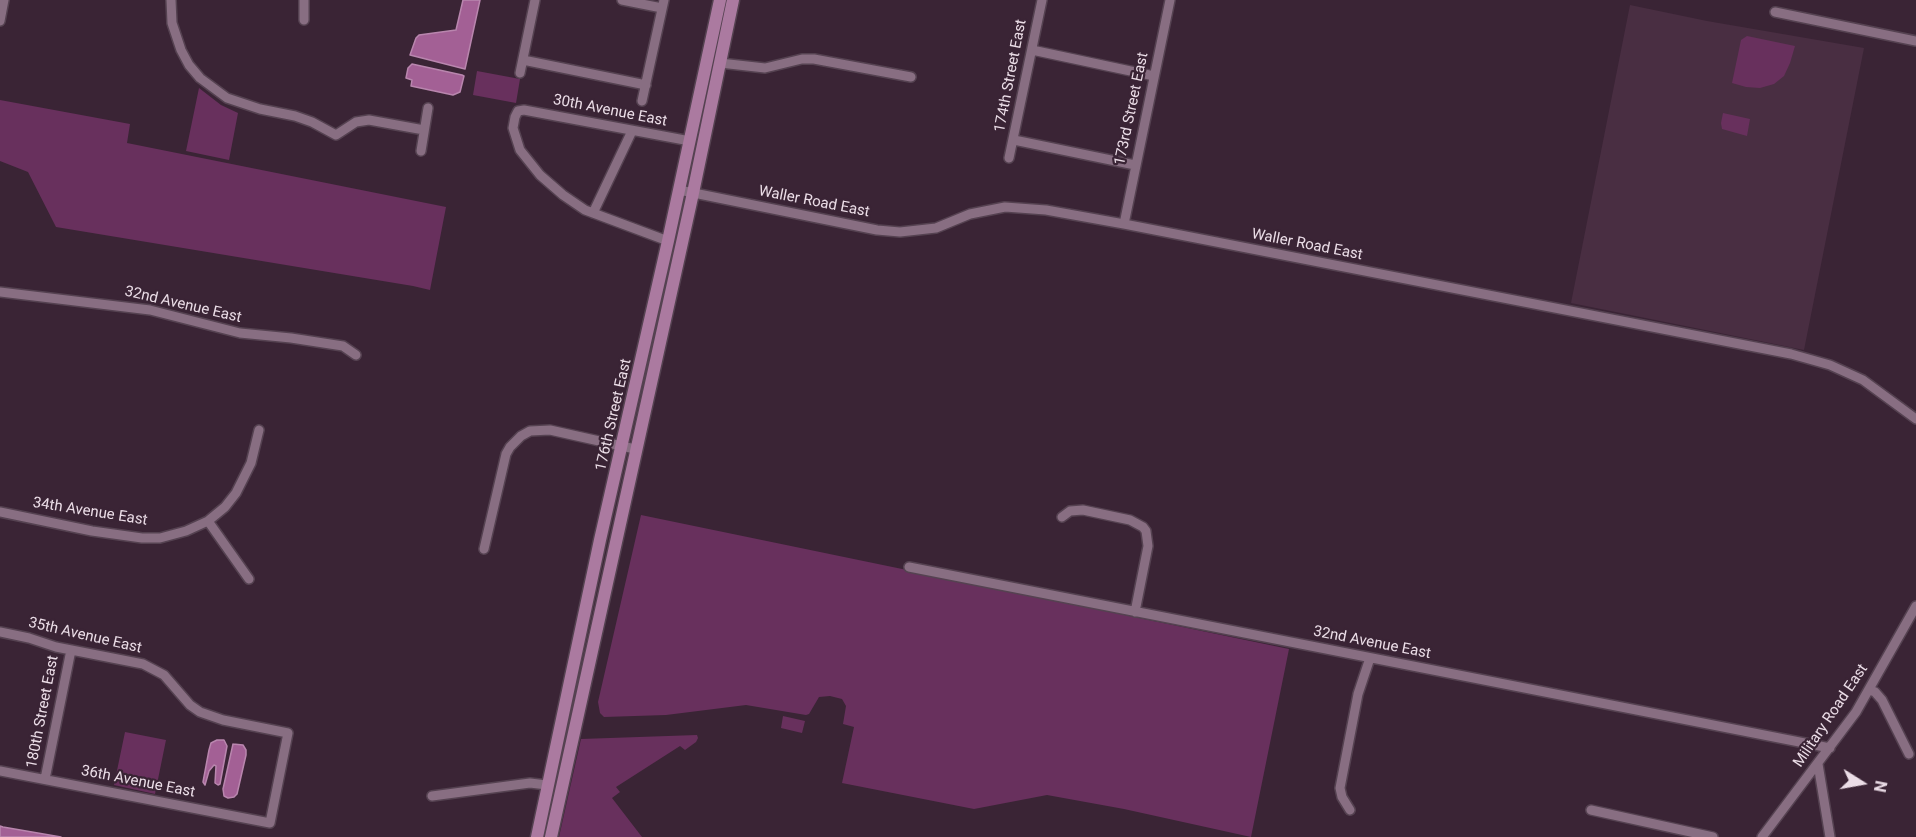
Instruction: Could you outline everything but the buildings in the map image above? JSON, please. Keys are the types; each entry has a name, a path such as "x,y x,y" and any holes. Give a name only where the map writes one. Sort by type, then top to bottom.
{"main road":[{"name":"176th Street East","path":"537,837 600,540 720,0"},
{"path":"726,0 723,15 728,25"},
{"name":"176th Street East","path":"551,837 693,193 733,0"}],"street":[{"path":"0,17 4,0"},
{"path":"171,0 172,23 189,65 200,78 227,98 260,109 295,116 336,135 356,122 369,120 424,130"},
{"path":"304,0 304,20"},
{"path":"520,73 535,0"},
{"path":"622,0 663,4 642,101"},
{"name":"174th Street East","path":"1009,158 1042,0"},
{"name":"173rd Street East","path":"1124,224 1170,0"},
{"path":"1775,12 1916,41"},
{"path":"1032,50 1154,76"},
{"path":"720,63 765,68 814,59 911,77"},
{"path":"523,60 646,85"},
{"path":"421,151 428,108"},
{"name":"30th Avenue East","path":"594,213 585,210 563,195 526,160 515,139 513,128 518,111 524,110 690,141"},
{"path":"632,131 594,213 668,241"},
{"path":"1014,140 1135,165"},
{"name":"Waller Road East","path":"679,190 877,230 900,232 936,228 970,214 1005,207 1046,210 1124,224 1800,356 1830,365 1863,380 1916,418"},
{"name":"32nd Avenue East","path":"0,292 150,310 240,333 343,346 356,355"},
{"path":"249,579 208,521 225,507 236,493 251,463 259,430"},
{"path":"484,549 506,454 517,439 530,431 544,430 635,449"},
{"path":"1062,517 1070,511 1083,510 1130,520 1143,527 1146,531 1148,546 1135,612"},
{"name":"34th Avenue East","path":"0,512 92,531 142,538 160,538 186,531 208,521"},
{"name":"32nd Avenue East","path":"909,567 1830,748"},
{"name":"Military Road East","path":"1762,837 1830,748 1870,690 1916,606"},
{"name":"35th Avenue East","path":"0,632 70,650 143,664 164,675 190,705 200,712 223,720 288,733 270,823"},
{"name":"180th Street East","path":"45,779 70,650"},
{"path":"1350,810 1342,797 1340,788 1358,694 1370,658"},
{"path":"1870,690 1882,700 1909,754"},
{"path":"1818,764 1830,837"},
{"name":"36th Avenue East","path":"0,771 270,823"},
{"path":"432,796 530,783 547,785"},
{"path":"1591,810 1713,837"}],"shaded area":[{"path":"463,0 480,0 465,69 410,55 419,35 456,30"},
{"path":"1630,5 1707,21 1864,48 1804,350 1571,303"},
{"path":"1747,36 1795,46 1784,76 1774,84 1760,88 1732,83 1741,40"},
{"path":"412,64 464,76 460,92 453,95 411,86 412,80 406,78 408,68"},
{"path":"477,71 520,79 516,103 473,95"},
{"path":"199,88 221,105 238,113 229,160 186,151"},
{"path":"0,100 130,124 127,143 446,207 430,290 56,227 28,172 0,161"},
{"path":"1723,113 1750,119 1747,136 1722,129"},
{"path":"641,515 1289,649 1251,837 1124,809 1047,795 974,809 842,783 854,727 843,724 846,706 842,699 830,696 819,697 809,714 806,715 746,705 666,715 604,717 600,713 598,702"},
{"path":"783,716 805,721 802,733 781,728"},
{"path":"125,732 166,740 155,794 114,785"},
{"path":"697,735 696,742 685,750 680,746 616,787 620,792 612,798 642,837 559,837 581,739"},
{"path":"224,740 227,746 220,784 215,783 216,766 214,765 209,771 205,785 203,782 209,750 211,743"},
{"path":"233,744 243,745 246,755 237,794 228,798 224,796 223,789"},
{"path":"0,826 3,827 61,837 0,837"}]}
